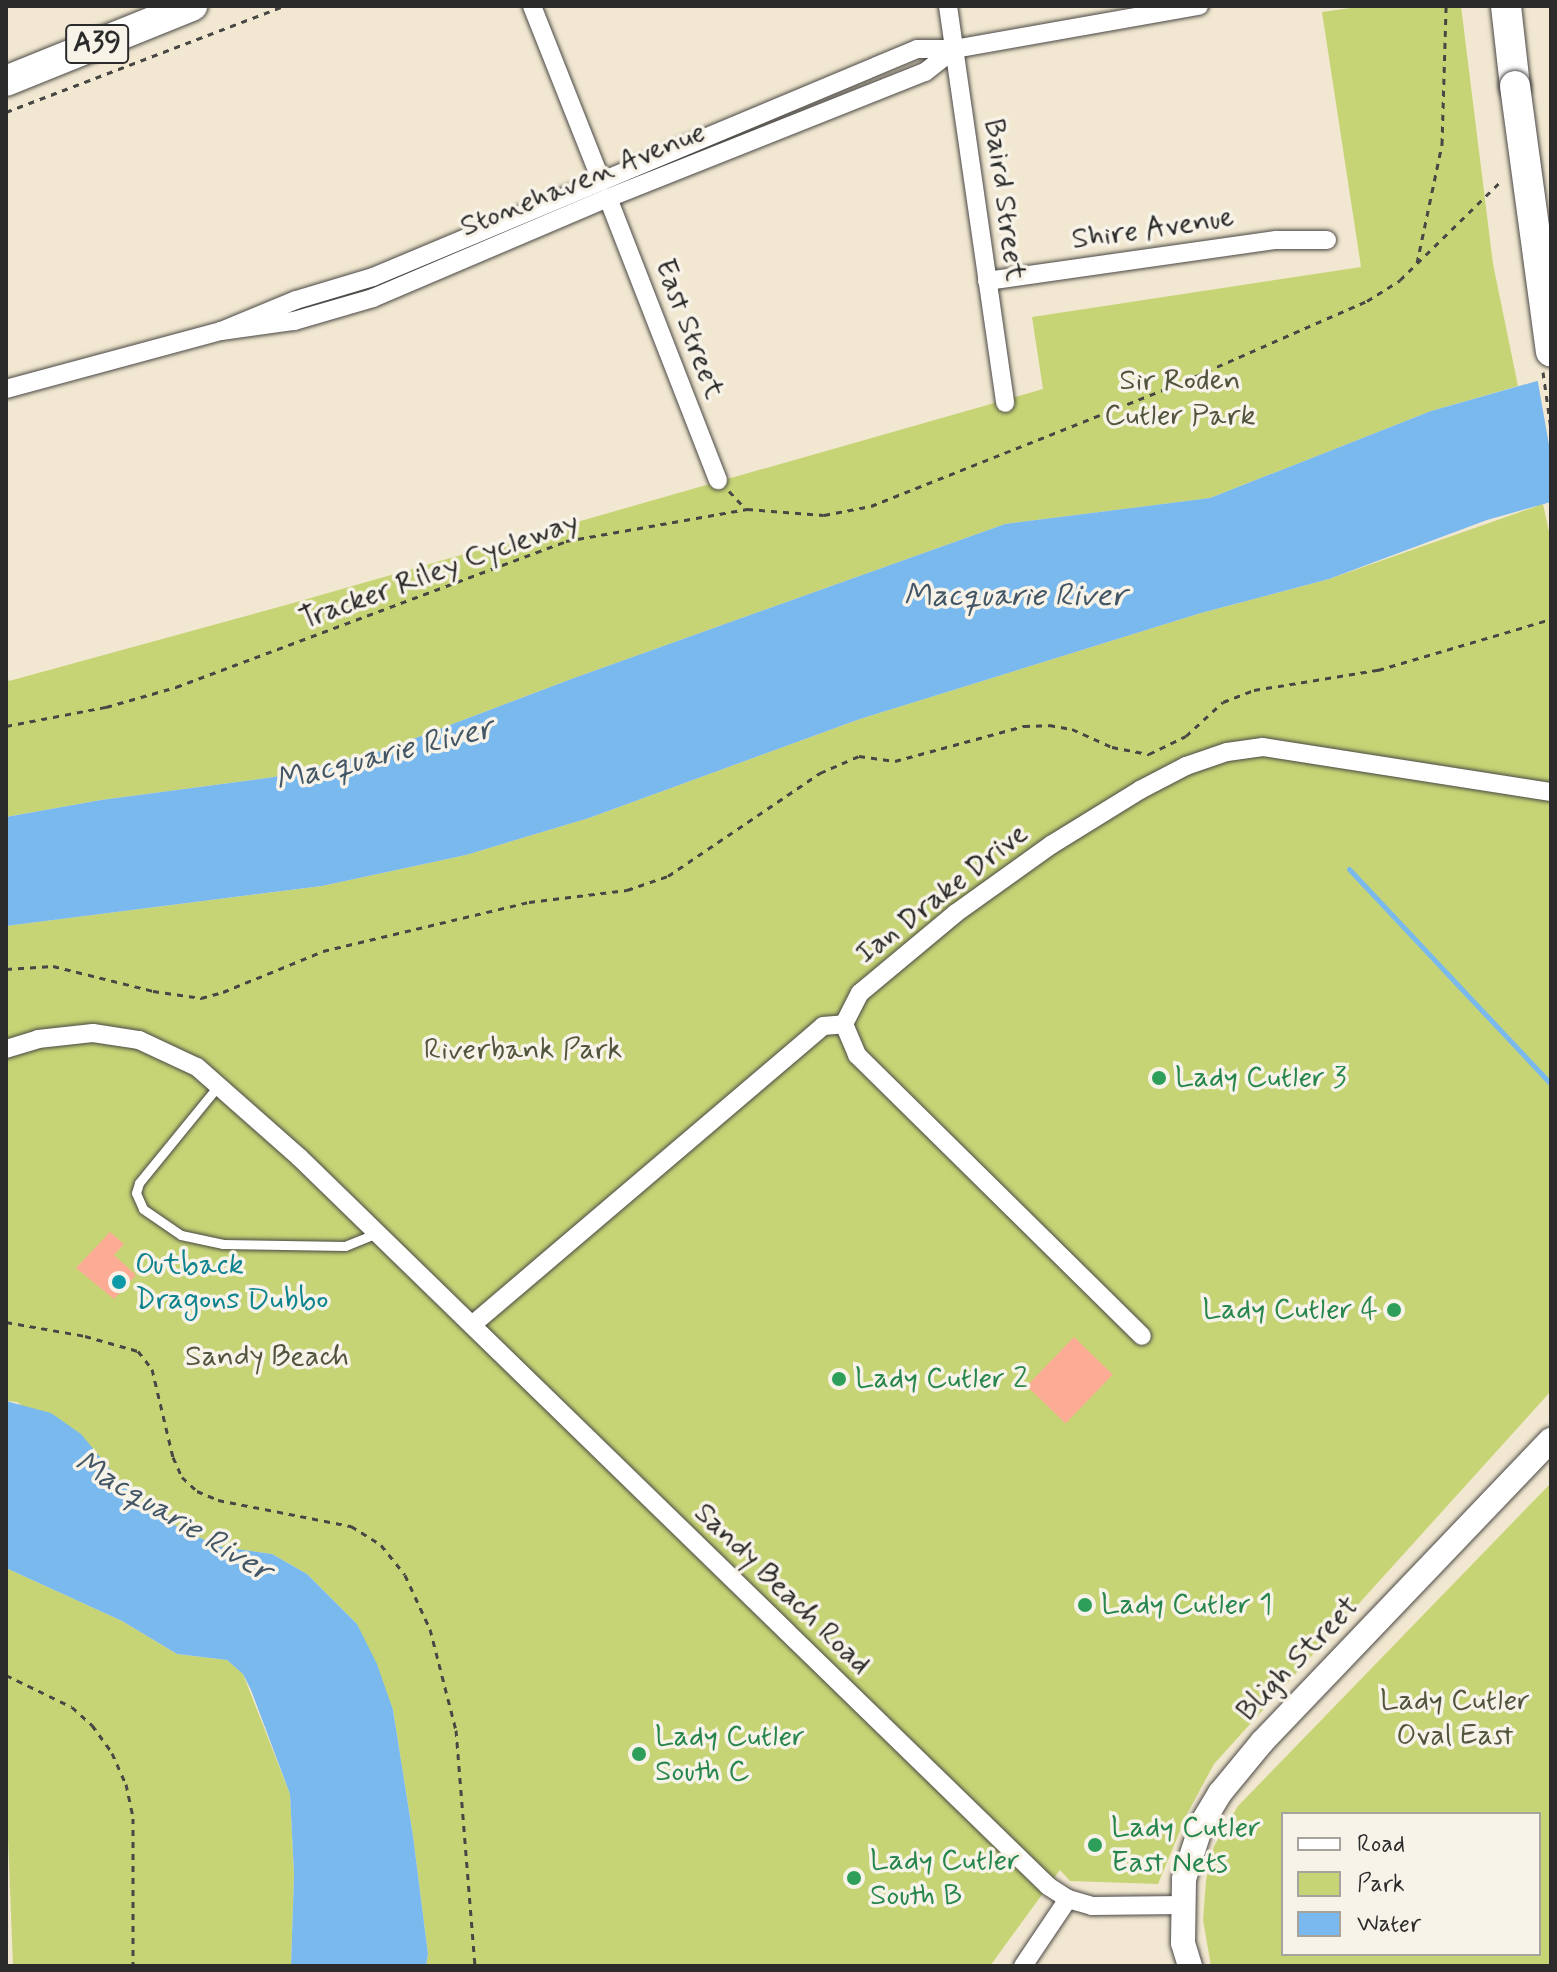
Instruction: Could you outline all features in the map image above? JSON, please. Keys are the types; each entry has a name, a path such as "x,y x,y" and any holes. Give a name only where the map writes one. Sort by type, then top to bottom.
{"highway":[{"name":"A39","path":"6,81 192,6"},
{"path":"1506,6 1551,352"}],"street":[{"path":"532,6 601,180"},
{"name":"Baird Street","path":"948,6 1005,403"},
{"name":"Stonehaven Avenue","path":"221,331 296,300 373,277 917,49 954,49 1199,6"},
{"name":"Stonehaven Avenue","path":"6,389 221,331 294,321 373,298 608,198 925,72 954,49"},
{"name":"East Street","path":"608,198 718,480"},
{"name":"Shire Avenue","path":"987,281 1276,240 1327,240"},
{"name":"Ian Drake Drive","path":"844,1024 860,993 956,913 1027,862 1140,790 1186,766 1227,752 1263,747 1551,792"},
{"path":"472,1325 823,1026 844,1024 857,1055 1142,1336"},
{"name":"Sandy Beach Road","path":"6,1049 66,1034 122,1037 181,1057 219,1085 378,1233 1030,1869 1068,1899 1117,1908 1182,1905"},
{"name":"Bligh Street","path":"1190,1966 1183,1943 1182,1905 1190,1853 1202,1823 1239,1768 1551,1440"},
{"path":"1023,1966 1068,1899"}],"lane":[{"path":"219,1085 139,1183 136,1193 143,1209 181,1235 223,1244 345,1246 378,1233"}],"path":[{"path":"6,112 283,6"},
{"path":"1417,263 1442,144 1446,6"},
{"name":"Tracker Riley Cycleway","path":"6,726 106,707 176,687 566,541 747,509 824,515 871,506 1173,386 1367,301 1417,263 1511,172"},
{"path":"718,480 747,509"},
{"path":"6,969 53,966 153,991 201,998 323,951 529,902 627,890 668,876 820,773 859,756 895,761 1024,726 1049,725 1072,729 1112,747 1149,754 1186,736 1223,702 1254,690 1378,670 1551,619"},
{"path":"6,1322 72,1333 138,1351 152,1369 173,1457 182,1477 197,1491 218,1500 351,1526 381,1545 405,1575 430,1629 456,1730 475,1966"},
{"path":"6,1675 72,1707 92,1725 112,1753 126,1784 133,1818 133,1966"}],"green space":[{"name":"Sir Roden Cutler Park","path":"1365,6 1461,6 1493,264 1518,386 1431,411 1210,498 1005,524 574,678 384,750 274,777 101,800 6,817 6,675 9,681 293,603 1043,389 1032,317 1361,267 1322,12"},
{"path":"1543,504 1551,541 1551,1391 1214,1764 1187,1814 1158,1884 1070,1881 1060,1870 990,1966 426,1966 428,1954 413,1836 393,1710 357,1624 307,1574 272,1554 217,1546 144,1510 122,1485 17,1402 6,1401 6,926 322,886 466,855 589,818 860,719 1201,613 1329,579"},
{"name":"Lady Cutler Oval East","path":"1551,1483 1551,1966 1211,1966 1203,1920 1206,1880 1214,1846 1238,1806"},
{"path":"6,1568 122,1621 177,1654 227,1660 243,1674 290,1794 294,1874 291,1966 13,1966 6,1788"}],"water":[{"name":"Macquarie River","path":"1551,377 1551,502 1487,520 1329,579 1201,613 860,719 589,818 466,855 322,886 6,926 6,817 101,800 274,777 384,750 574,678 1005,524 1210,498 1431,411"},
{"name":"Macquarie River","path":"6,1401 51,1413 81,1434 144,1510 217,1546 272,1554 307,1574 357,1624 377,1664 393,1710 413,1836 428,1954 426,1966 291,1966 294,1874 290,1794 243,1674 227,1660 177,1654 122,1621 6,1568"}],"pier":[{"path":"1551,373 1551,456 1537,377"}],"building":[{"path":"110,1232 124,1244 114,1255 136,1275 114,1299 76,1268"},
{"path":"1074,1337 1113,1375 1066,1423 1027,1386"}],"waterway":[{"path":"1349,869 1551,1084"}],"place":[{"name":"Lady Cutler 3","path":"1159,1078"},
{"name":"Outback Dragons Dubbo","path":"119,1282"},
{"name":"Lady Cutler 4","path":"1394,1310"},
{"name":"Lady Cutler 2","path":"839,1379"},
{"name":"Lady Cutler 1","path":"1085,1605"},
{"name":"Lady Cutler South C","path":"639,1754"},
{"name":"Lady Cutler East Nets","path":"1095,1845"},
{"name":"Lady Cutler South B","path":"854,1878"}],"park label":[{"name":"Riverbank Park","path":"523,1050"},
{"name":"Sandy Beach","path":"267,1357"}]}
